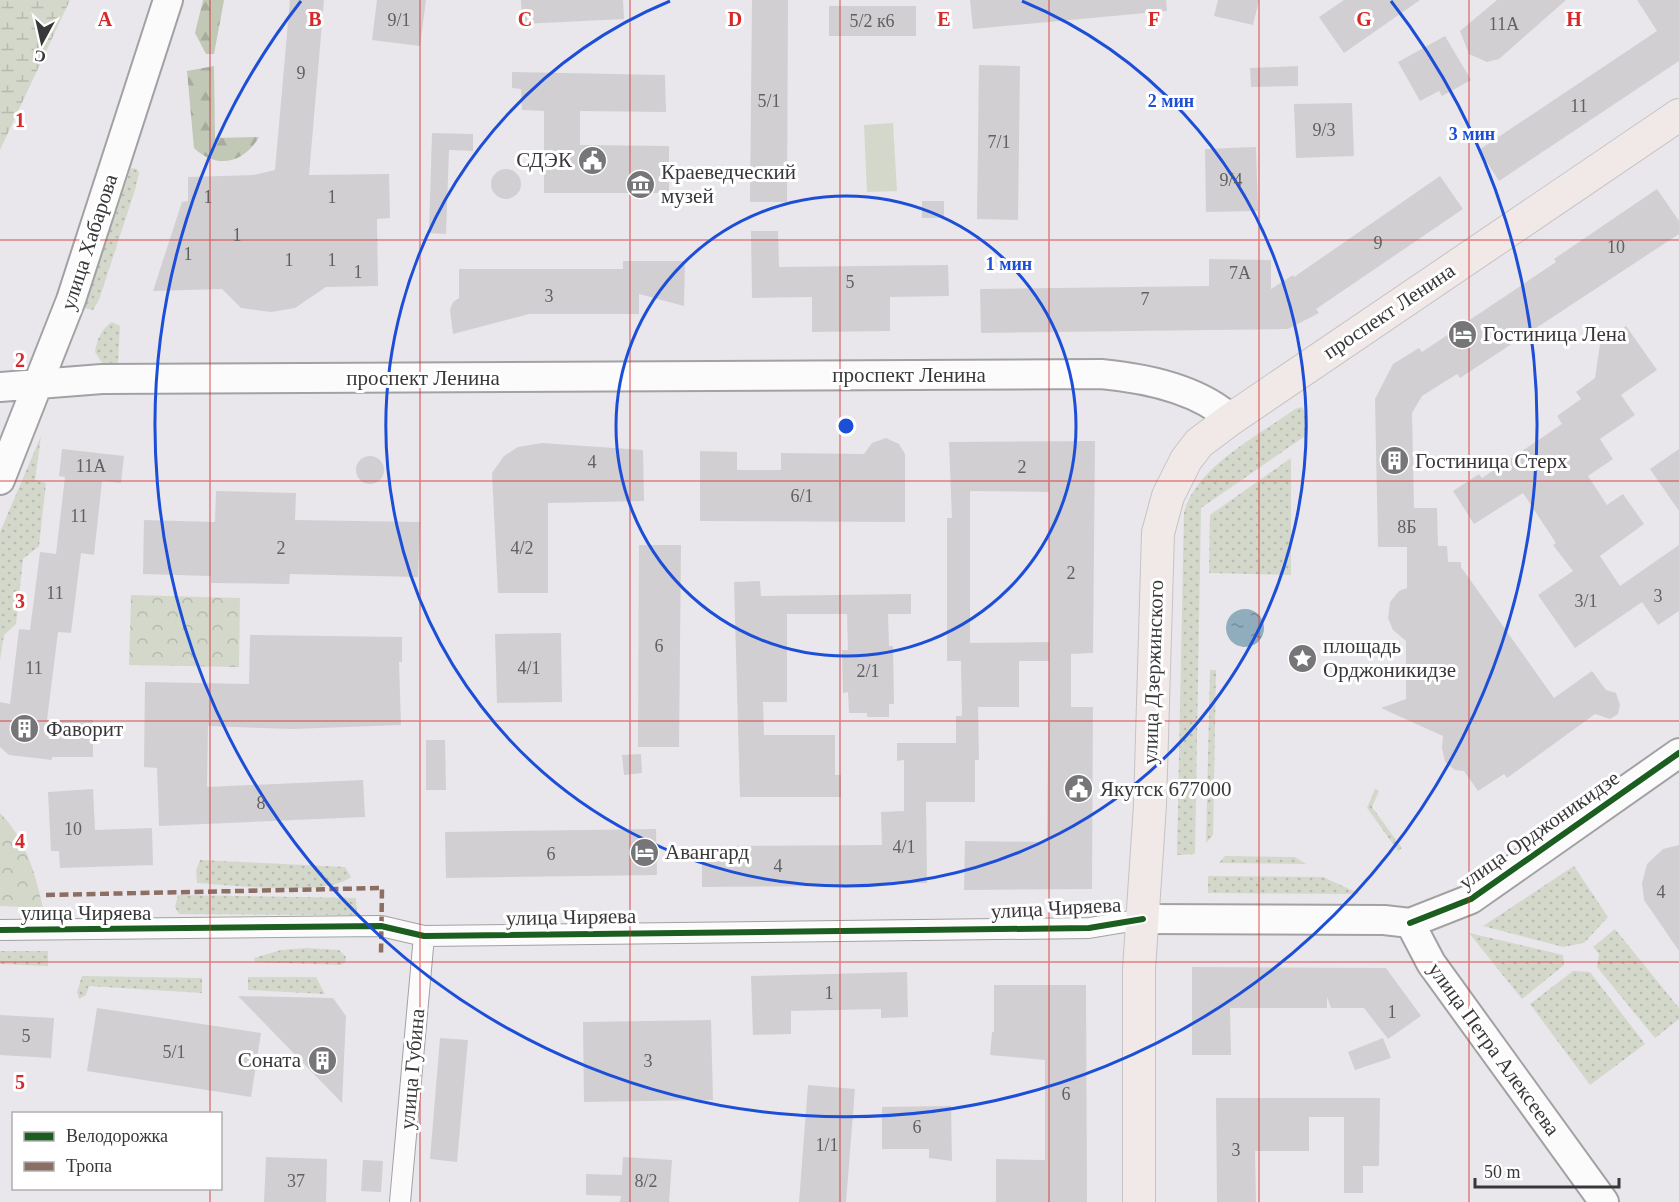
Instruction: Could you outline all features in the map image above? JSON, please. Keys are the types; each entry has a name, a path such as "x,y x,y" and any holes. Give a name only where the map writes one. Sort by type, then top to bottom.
{"main road":[{"name":"улица Хабарова","path":"0,480 71,300 168,0"},
{"name":"проспект Ленина","path":"0,387 102,379 1101,374 1170,388 1196,397 1231,419 1679,115"},
{"name":"улица Дзержинского","path":"1139,1202 1138,980 1150,805 1158,533 1168,496 1186,459 1199,443 1231,419"},
{"name":"улица Орджоникидзе","path":"1143,919 1384,920 1410,923 1472,899 1679,753"},
{"name":"улица Петра Алексеева","path":"1410,923 1431,963 1604,1202"}],"street":[{"name":"улица Чиряева","path":"0,930 381,926 424,936 1089,928 1143,919"},
{"name":"улица Губина","path":"400,1202 424,936"}],"green space":[{"path":"0,0 70,0 0,150"},
{"path":"203,0 224,0 214,54 206,54 195,33"},
{"path":"214,66 215,138 259,137 246,153 238,158 221,161 203,155 194,148 187,71"},
{"path":"893,123 897,191 867,192 864,125"},
{"path":"131,168 137,169 139,173 135,190 99,300 93,310 84,308"},
{"path":"112,322 120,326 118,365 102,363 95,352 100,335"},
{"path":"1302,407 1308,416 1308,434 1201,508 1195,854 1177,855 1184,512 1191,495 1215,466 1230,453 1295,409"},
{"path":"41,436 35,480 46,483 39,546 23,559 16,624 4,635 0,660 0,532"},
{"path":"1291,458 1291,575 1209,573 1210,515"},
{"path":"131,595 240,598 239,667 129,665"},
{"path":"1210,670 1216,670 1213,835 1206,843"},
{"path":"1375,789 1379,791 1372,807 1402,848 1398,851 1367,808"},
{"path":"0,813 23,845 33,869 43,908 0,906"},
{"path":"1225,856 1295,857 1306,864 1219,863"},
{"path":"200,860 345,867 351,877 322,887 301,888 197,883 196,870"},
{"path":"1574,866 1608,917 1584,943 1563,947 1483,926"},
{"path":"1208,876 1323,877 1360,894 1208,893"},
{"path":"178,895 356,898 357,915 179,914 175,907"},
{"path":"1615,929 1679,1008 1679,1019 1655,1038 1597,967 1599,954 1593,947"},
{"path":"1469,933 1563,955 1564,965 1522,999"},
{"path":"307,948 339,950 346,957 345,963 341,965 255,962 254,958 281,950"},
{"path":"0,951 48,951 48,966 0,964"},
{"path":"1573,971 1590,972 1645,1044 1590,1085 1530,1004"},
{"path":"82,976 202,978 202,993 89,986 86,995 79,999 77,992"},
{"path":"248,977 316,977 325,994 248,990"}],"water":[{"path":"1245,609 1252,610 1258,615 1263,621 1263,635 1258,641 1252,646 1245,647 1238,646 1232,641 1227,635 1226,628 1227,621 1232,615 1238,610"}],"building":[{"path":"290,0 324,0 309,175 389,174 390,218 377,219 378,286 326,287 295,308 271,312 241,308 222,289 153,291 182,202 188,201 188,177 254,175 275,170"},
{"path":"377,0 426,0 420,46 372,40"},
{"path":"521,0 623,0 624,19 522,24"},
{"path":"752,0 788,0 787,202 750,202"},
{"path":"970,0 1166,0 1167,11 973,29"},
{"path":"1218,0 1259,0 1253,25 1214,16"},
{"path":"1344,0 1420,0 1344,53 1319,17"},
{"path":"1497,0 1566,0 1499,59 1487,62 1469,54 1460,31"},
{"path":"1637,0 1679,0 1679,61 1499,181 1479,150 1657,31"},
{"path":"829,6 916,6 916,36 829,36"},
{"path":"1445,36 1471,80 1442,96 1439,91 1420,101 1398,62"},
{"path":"979,65 1020,66 1018,220 977,219"},
{"path":"1298,66 1298,86 1251,87 1250,68"},
{"path":"512,72 665,75 666,112 580,111 580,145 669,146 669,193 544,193 544,111 522,110 521,89 512,88"},
{"path":"1352,103 1354,156 1296,158 1294,104"},
{"path":"432,133 473,134 473,151 449,150 446,234 429,233"},
{"path":"1256,147 1258,211 1206,212 1205,149"},
{"path":"506,169 512,170 520,178 520,190 512,198 506,199 500,198 492,190 491,184 492,178 500,170"},
{"path":"1440,176 1463,209 1316,309 1319,313 1288,329 981,333 980,289 1209,286 1209,259 1271,260 1271,289 1293,275 1294,277"},
{"path":"1657,189 1679,221 1679,234 1460,378 1457,374 1422,396 1412,413 1414,508 1437,508 1438,546 1447,546 1448,562 1461,562 1461,567 1554,698 1592,671 1606,690 1616,693 1620,705 1618,714 1610,719 1595,714 1507,778 1504,774 1478,791 1464,771 1455,770 1445,762 1442,748 1443,736 1381,708 1406,699 1406,641 1393,630 1388,618 1390,602 1399,591 1407,588 1407,547 1378,547 1375,399 1393,364 1419,348 1422,352 1556,262 1554,259"},
{"path":"922,201 944,201 944,218 922,218"},
{"path":"751,231 778,231 779,267 948,265 949,296 890,297 890,331 812,332 812,297 752,298"},
{"path":"623,261 685,261 684,306 639,294 639,314 529,314 453,334 450,310 453,302 459,298 459,269 623,269"},
{"path":"1626,326 1657,370 1621,395 1635,415 1600,439 1613,459 1588,476 1607,505 1623,494 1644,524 1600,556 1620,586 1679,545 1679,611 1658,625 1642,602 1575,648 1538,595 1573,571 1553,545 1556,543 1523,493 1474,524 1453,491 1479,474 1482,478 1562,424 1557,416 1581,399 1576,392 1595,378 1600,344"},
{"path":"886,438 899,444 905,454 905,522 700,521 700,451 737,452 737,470 781,470 781,453 864,454 872,443"},
{"path":"1095,441 1093,653 1071,654 1071,707 1093,707 1092,889 964,890 965,841 1047,842 1049,661 1019,661 1019,707 978,707 979,760 975,760 975,802 926,802 927,883 702,887 702,846 882,845 881,812 904,811 904,760 897,761 897,743 956,743 956,716 962,716 961,661 947,661 947,518 952,518 949,442","holes":["970,491 1049,492 1049,642 970,643"]},
{"path":"542,443 643,450 644,501 548,503 548,593 498,593 492,473 504,456 518,447"},
{"path":"62,449 124,456 121,483 102,481 94,555 81,553 71,633 58,632 47,720 93,720 93,757 52,757 52,760 9,755 0,747 0,702 10,704 19,629 30,630 40,552 56,554 65,477 59,476"},
{"path":"1679,449 1679,511 1650,469"},
{"path":"370,456 380,460 384,470 380,480 370,484 360,480 356,470 360,460"},
{"path":"216,491 296,493 295,520 420,522 418,577 290,574 289,584 211,583 211,576 143,574 144,520 215,522"},
{"path":"639,545 681,545 679,747 638,747"},
{"path":"760,581 761,596 911,594 911,614 888,614 889,646 893,646 894,704 889,704 889,717 867,717 867,713 849,713 848,692 843,693 842,650 848,650 847,614 787,614 787,702 763,702 764,735 835,735 835,775 841,775 841,797 740,797 734,582"},
{"path":"561,633 562,702 497,703 495,634"},
{"path":"250,635 402,637 402,662 399,662 401,725 292,729 208,726 207,787 363,780 365,817 159,826 157,768 144,767 145,682 249,684"},
{"path":"426,740 445,740 446,790 426,790"},
{"path":"641,754 642,773 624,775 622,755"},
{"path":"93,789 95,830 152,828 153,865 60,868 59,851 51,851 48,792"},
{"path":"656,829 657,875 446,878 445,832"},
{"path":"1679,845 1679,951 1644,900 1642,883 1647,864 1663,849"},
{"path":"1192,967 1386,968 1421,1016 1388,1039 1364,1008 1331,1008 1327,997 1327,1008 1230,1008 1231,1055 1192,1055"},
{"path":"907,972 908,1017 881,1018 881,1009 791,1011 791,1034 753,1035 751,976"},
{"path":"994,985 1086,985 1087,1202 996,1202 996,1159 1045,1160 1045,1060 990,1055 992,1032 994,1032"},
{"name":"Соната","path":"238,996 333,998 346,1016 342,1103"},
{"path":"97,1008 261,1033 251,1097 87,1071"},
{"path":"0,1015 54,1018 51,1058 0,1055"},
{"path":"711,1020 713,1100 584,1102 583,1022"},
{"path":"440,1038 468,1040 457,1162 430,1159"},
{"path":"1383,1038 1391,1058 1355,1070 1348,1052"},
{"path":"808,1085 855,1089 846,1202 799,1202"},
{"path":"1216,1098 1380,1098 1379,1166 1363,1166 1363,1193 1344,1193 1344,1117 1309,1117 1309,1151 1255,1151 1256,1202 1217,1202"},
{"path":"951,1106 952,1161 929,1158 929,1149 882,1149 882,1107"},
{"path":"266,1157 327,1159 326,1202 264,1202"},
{"path":"623,1157 672,1160 669,1202 620,1202 621,1196 586,1195 586,1174 622,1175"},
{"path":"363,1160 383,1161 381,1192 361,1191"}],"marked path":[{"path":"46,895 382,888 381,954"}],"cycle path":[{"path":"1410,923 1471,899 1679,753"},
{"path":"0,930 381,926 424,936 1089,928 1143,919"}],"place":[{"name":"СДЭК","path":"593,160"},
{"name":"Краеведческий музей","path":"640,184"},
{"name":"Гостиница Лена","path":"1462,334"},
{"name":"Гостиница Стерх","path":"1394,461"},
{"name":"площадь Орджоникидзе","path":"1302,658"},
{"name":"Фаворит","path":"25,729"},
{"name":"Якутск 677000","path":"1079,789"},
{"name":"Авангард","path":"644,852"},
{"name":"Соната","path":"322,1060"}]}
